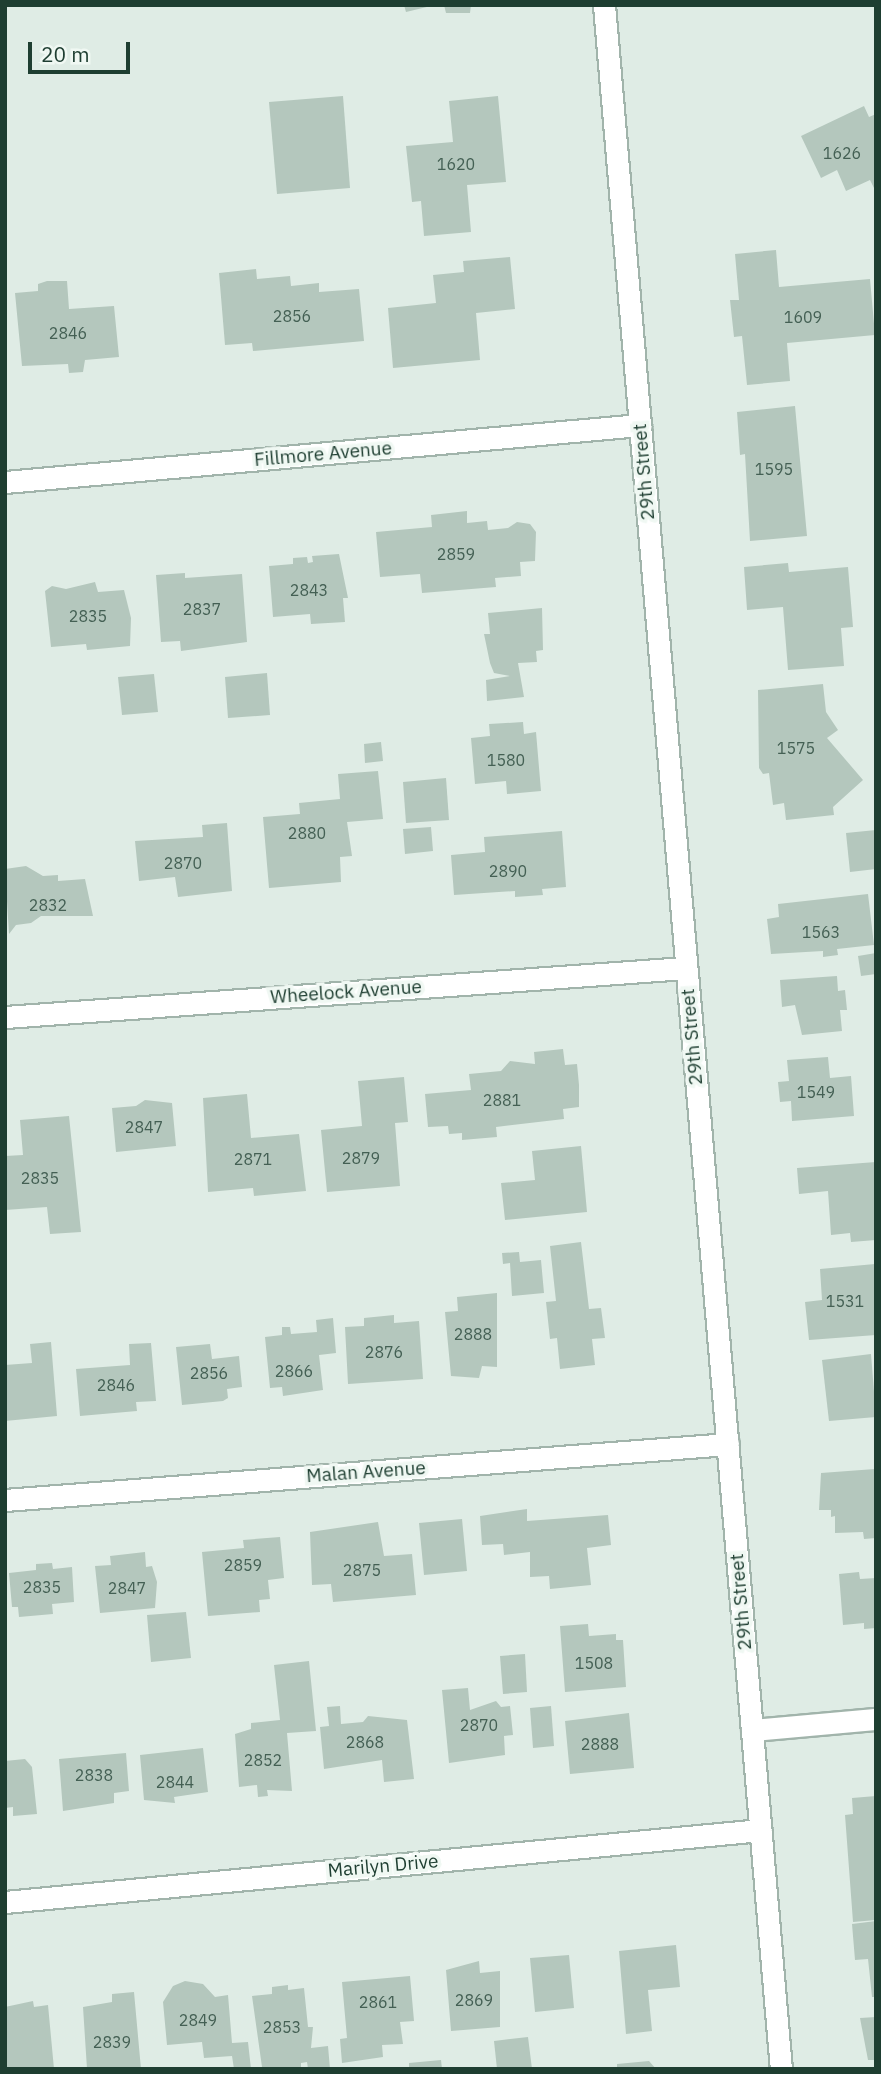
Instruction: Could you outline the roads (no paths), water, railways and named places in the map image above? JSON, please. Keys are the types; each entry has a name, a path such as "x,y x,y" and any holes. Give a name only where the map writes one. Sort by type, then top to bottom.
{"street":[{"name":"29th Street","path":"604,5 781,2069"},
{"name":"Fillmore Avenue","path":"5,482 640,425"},
{"name":"Wheelock Avenue","path":"5,1017 686,968"},
{"name":"Malan Avenue","path":"5,1500 728,1444"},
{"path":"752,1730 876,1719"},
{"name":"Marilyn Drive","path":"5,1902 761,1830"}]}
